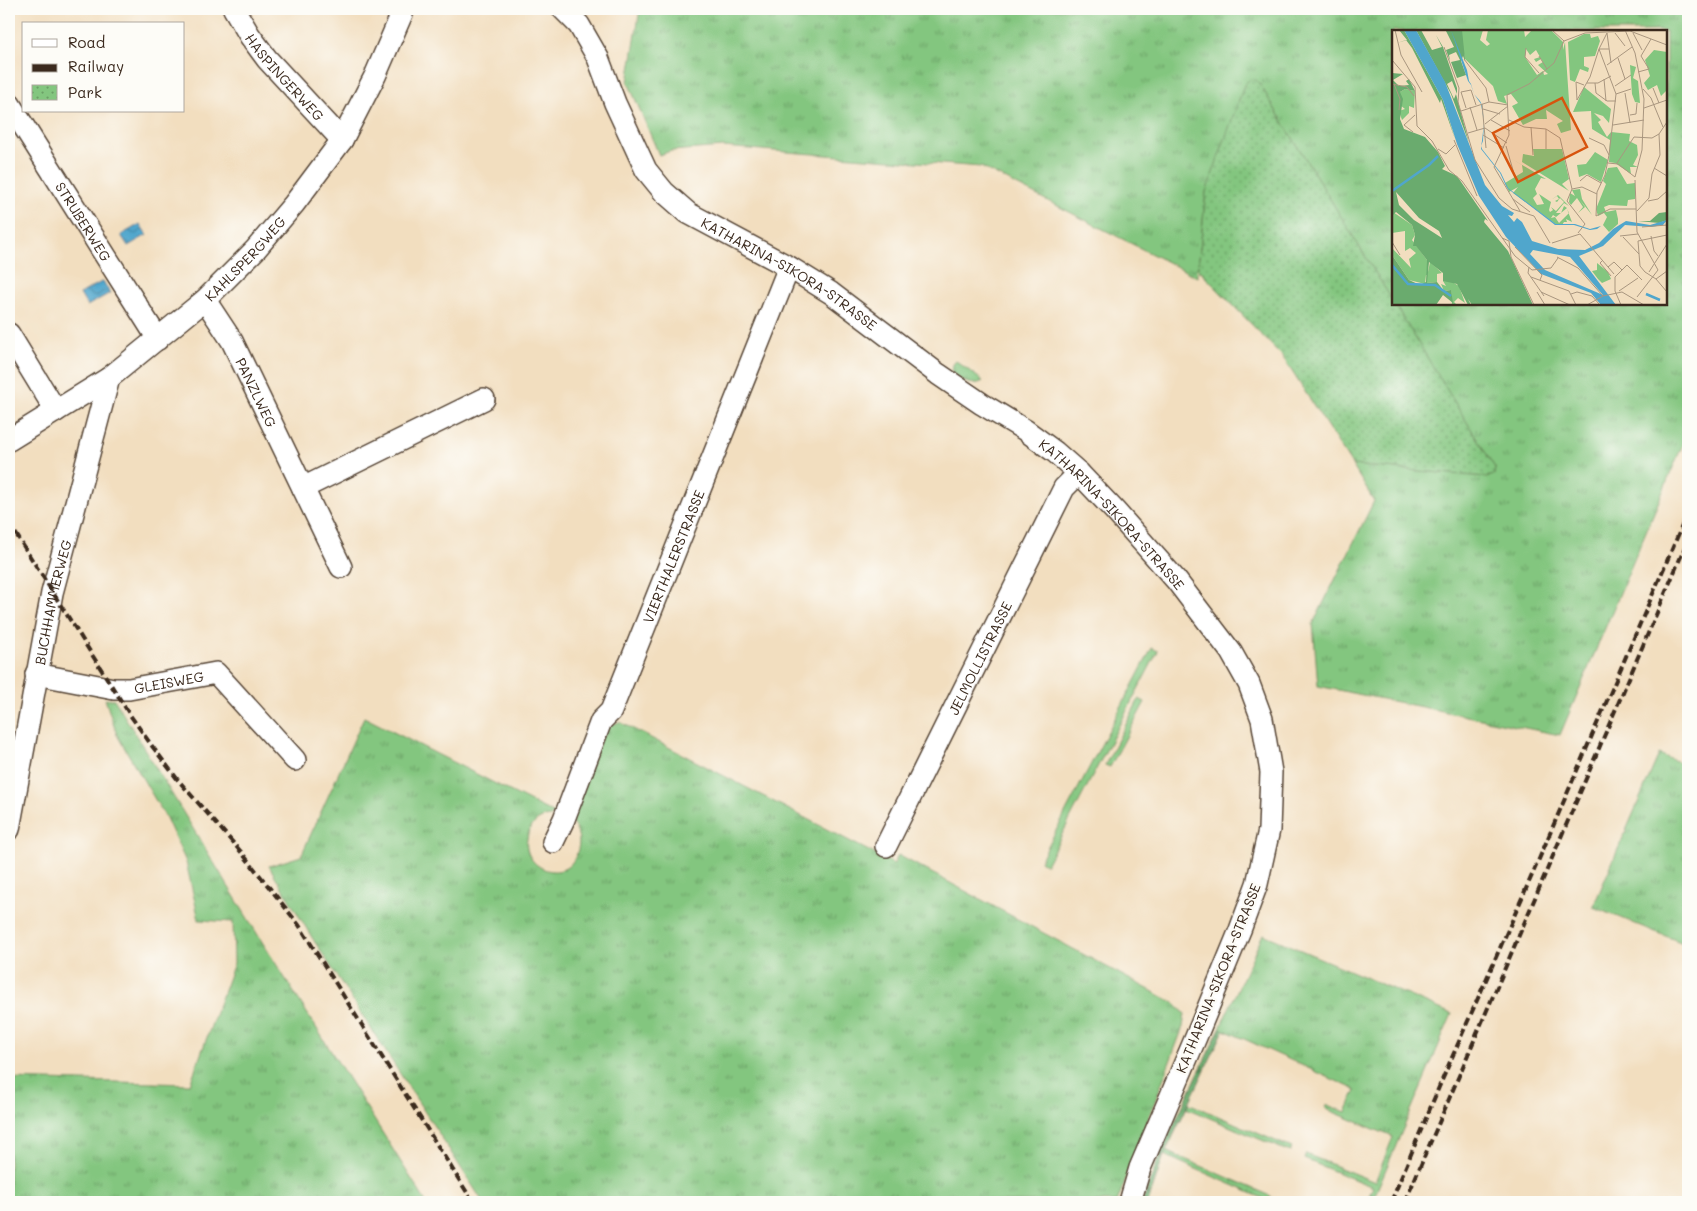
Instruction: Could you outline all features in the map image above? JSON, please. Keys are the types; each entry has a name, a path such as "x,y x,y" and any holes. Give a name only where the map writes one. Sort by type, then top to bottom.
{"street":[{"name":"HASPINGERWEG","path":"234,9 250,36 267,58 342,140"},
{"name":"KAHLSPERGWEG","path":"9,440 109,378 205,300 255,250 294,204 342,140 375,76 404,9"},
{"name":"KATHARINA-SIKORA-STRASSE","path":"563,9 579,25 598,58 615,103 646,170 664,192 688,213 789,267 831,293 938,374 1025,430 1055,452 1079,473 1157,558 1197,605 1232,652 1249,684 1262,719 1271,772 1269,830 1257,884 1199,1030 1140,1168 1130,1202"},
{"name":"STRUBERWEG","path":"9,103 158,339"},
{"name":"VIERTHALERSTRASSE","path":"553,842 564,819 601,721 611,711 789,267"},
{"name":"PANZLWEG","path":"205,300 232,341 341,567"},
{"path":"9,334 56,411"},
{"name":"BUCHHAMMERWEG","path":"9,829 52,593 109,378"},
{"path":"303,488 484,399"},
{"name":"JELMOLLISTRASSE","path":"886,846 1064,488 1079,473"},
{"name":"GLEISWEG","path":"36,674 114,689 129,689 216,673 295,760"}],"green space":[{"path":"640,9 1688,9 1688,432 1560,735 1318,686 1313,624 1374,501 1352,465 1486,477 1494,475 1495,468 1395,305 1667,305 1667,30 1392,30 1392,300 1259,83 1206,192 1197,277 981,167 723,147 671,151 659,155 628,82"},
{"path":"1253,78 1259,83 1392,300 1392,305 1395,305 1495,468 1494,475 1486,477 1352,465 1282,356 1198,269 1206,192 1245,83"},
{"path":"955,360 983,381 974,384 965,382 957,377 951,370"},
{"path":"1152,648 1158,651 1046,865 1040,861"},
{"path":"105,699 114,699 261,940 426,1202 9,1202 9,1079 190,1084 234,963 233,922 199,920 186,862 166,818 117,735"},
{"path":"1139,699 1145,702 1110,767 1105,765"},
{"path":"364,717 557,815 545,817 536,822 531,827 527,839 527,850 531,858 537,865 546,870 563,869 571,864 576,855 579,845 578,836 570,819 606,726 620,722 894,864 898,855 1176,1004 1185,1014 1183,1027 1117,1202 483,1202 311,936 269,866 301,856"},
{"path":"1659,754 1688,766 1688,945 1593,907"},
{"path":"1263,934 1452,1014 1372,1202 1366,1202 1373,1187 1304,1159 1306,1154 1375,1182 1393,1137 1326,1109 1327,1105 1346,1112 1356,1090 1220,1028"},
{"path":"1220,1028 1224,1030 1164,1155 1148,1202 1142,1202 1162,1149"},
{"path":"1188,1103 1292,1148 1290,1152 1186,1108"},
{"path":"1166,1151 1271,1196 1269,1201 1164,1155"}],"water":[{"path":"140,224 147,235 128,246 121,235"},
{"path":"103,281 110,293 87,306 80,294"}],"railway":[{"path":"1391,1202 1688,512"},
{"path":"9,523 130,715 152,746 178,780 242,853 299,925 473,1202"},
{"path":"1405,1202 1688,540"}]}
